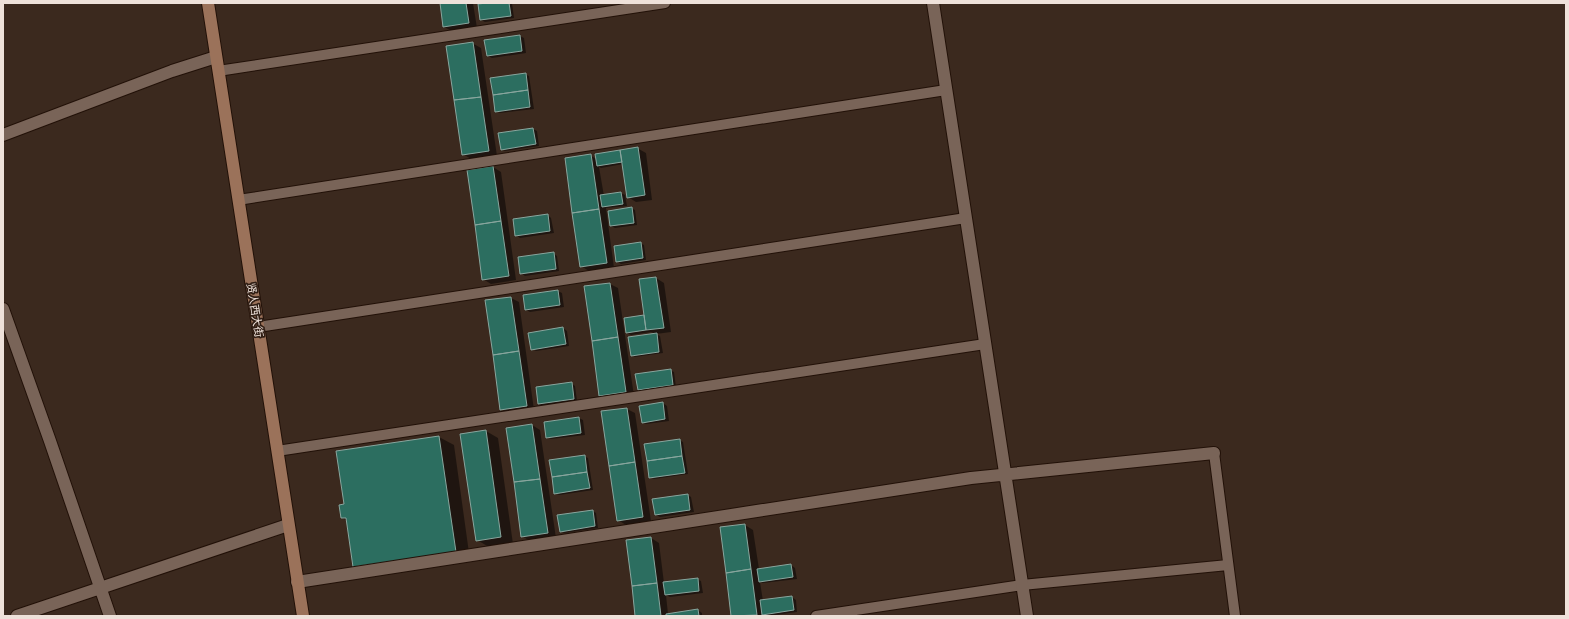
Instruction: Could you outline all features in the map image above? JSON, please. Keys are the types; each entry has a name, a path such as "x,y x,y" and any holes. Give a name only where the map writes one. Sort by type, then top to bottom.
{"street":[{"name":"贤人西大街","path":"208,3 303,616"},
{"path":"933,3 1027,616"},
{"path":"3,135 172,71 216,57"},
{"path":"3,309 53,448 110,616"},
{"path":"297,582 971,478 1214,454"},
{"path":"17,616 288,525"}],"lane":[{"path":"218,71 665,3"},
{"path":"238,200 946,90"},
{"path":"258,327 966,218"},
{"path":"277,451 985,344"},
{"path":"1214,454 1235,616"},
{"path":"816,616 1022,585 1228,565"}],"building":[{"path":"440,3 466,3 469,23 443,27"},
{"path":"509,3 511,16 480,20 478,4"},
{"path":"520,35 522,51 487,56 484,40"},
{"path":"473,42 481,97 454,100 446,46"},
{"path":"526,73 528,90 493,95 490,78"},
{"path":"528,90 530,107 495,112 493,95"},
{"path":"481,97 489,151 462,155 454,100"},
{"path":"533,128 536,144 501,150 498,133"},
{"path":"638,147 645,195 627,198 620,150"},
{"path":"620,150 622,162 597,166 595,154"},
{"path":"591,154 599,209 572,213 565,158"},
{"path":"493,166 501,221 475,225 467,170"},
{"path":"621,192 623,204 602,207 600,195"},
{"path":"632,207 634,223 610,226 608,211"},
{"path":"599,209 607,263 580,267 572,213"},
{"path":"548,214 550,231 515,236 513,219"},
{"path":"501,221 509,276 482,280 475,225"},
{"path":"641,242 643,258 616,262 614,246"},
{"path":"554,252 556,269 520,274 518,257"},
{"path":"656,277 664,328 646,330 639,279"},
{"path":"610,283 618,337 592,341 584,286"},
{"path":"558,290 560,305 525,310 523,295"},
{"path":"511,297 519,351 493,355 485,300"},
{"path":"644,315 646,330 626,333 624,318"},
{"path":"563,327 566,344 531,350 528,333"},
{"path":"657,333 659,352 631,356 628,337"},
{"path":"618,337 626,392 599,396 592,341"},
{"path":"519,351 527,406 500,410 493,355"},
{"path":"671,369 673,385 638,390 635,374"},
{"path":"572,382 574,399 538,404 536,387"},
{"path":"663,402 665,419 642,423 639,406"},
{"path":"627,408 635,462 609,466 601,411"},
{"path":"579,417 581,433 546,438 544,422"},
{"path":"532,424 540,479 514,482 506,428"},
{"path":"486,430 501,537 476,541 460,434"},
{"path":"439,436 456,552 353,567 346,518 341,518 339,505 344,504 336,451"},
{"path":"680,439 682,456 647,461 644,444"},
{"path":"585,455 587,472 552,477 549,460"},
{"path":"682,456 685,473 649,478 647,461"},
{"path":"635,462 643,517 617,521 609,466"},
{"path":"587,472 590,488 554,494 552,477"},
{"path":"540,479 548,533 521,537 514,482"},
{"path":"688,494 690,510 655,515 652,499"},
{"path":"593,510 595,526 560,532 557,515"},
{"path":"745,524 751,569 726,573 720,527"},
{"path":"651,537 657,583 632,586 626,540"},
{"path":"791,564 793,577 759,582 757,569"},
{"path":"751,569 757,615 731,616 726,573"},
{"path":"698,578 699,591 665,595 663,582"},
{"path":"657,583 661,616 635,616 632,586"},
{"path":"792,596 794,610 762,615 760,600"},
{"path":"698,609 699,616 666,616 666,614"}]}
